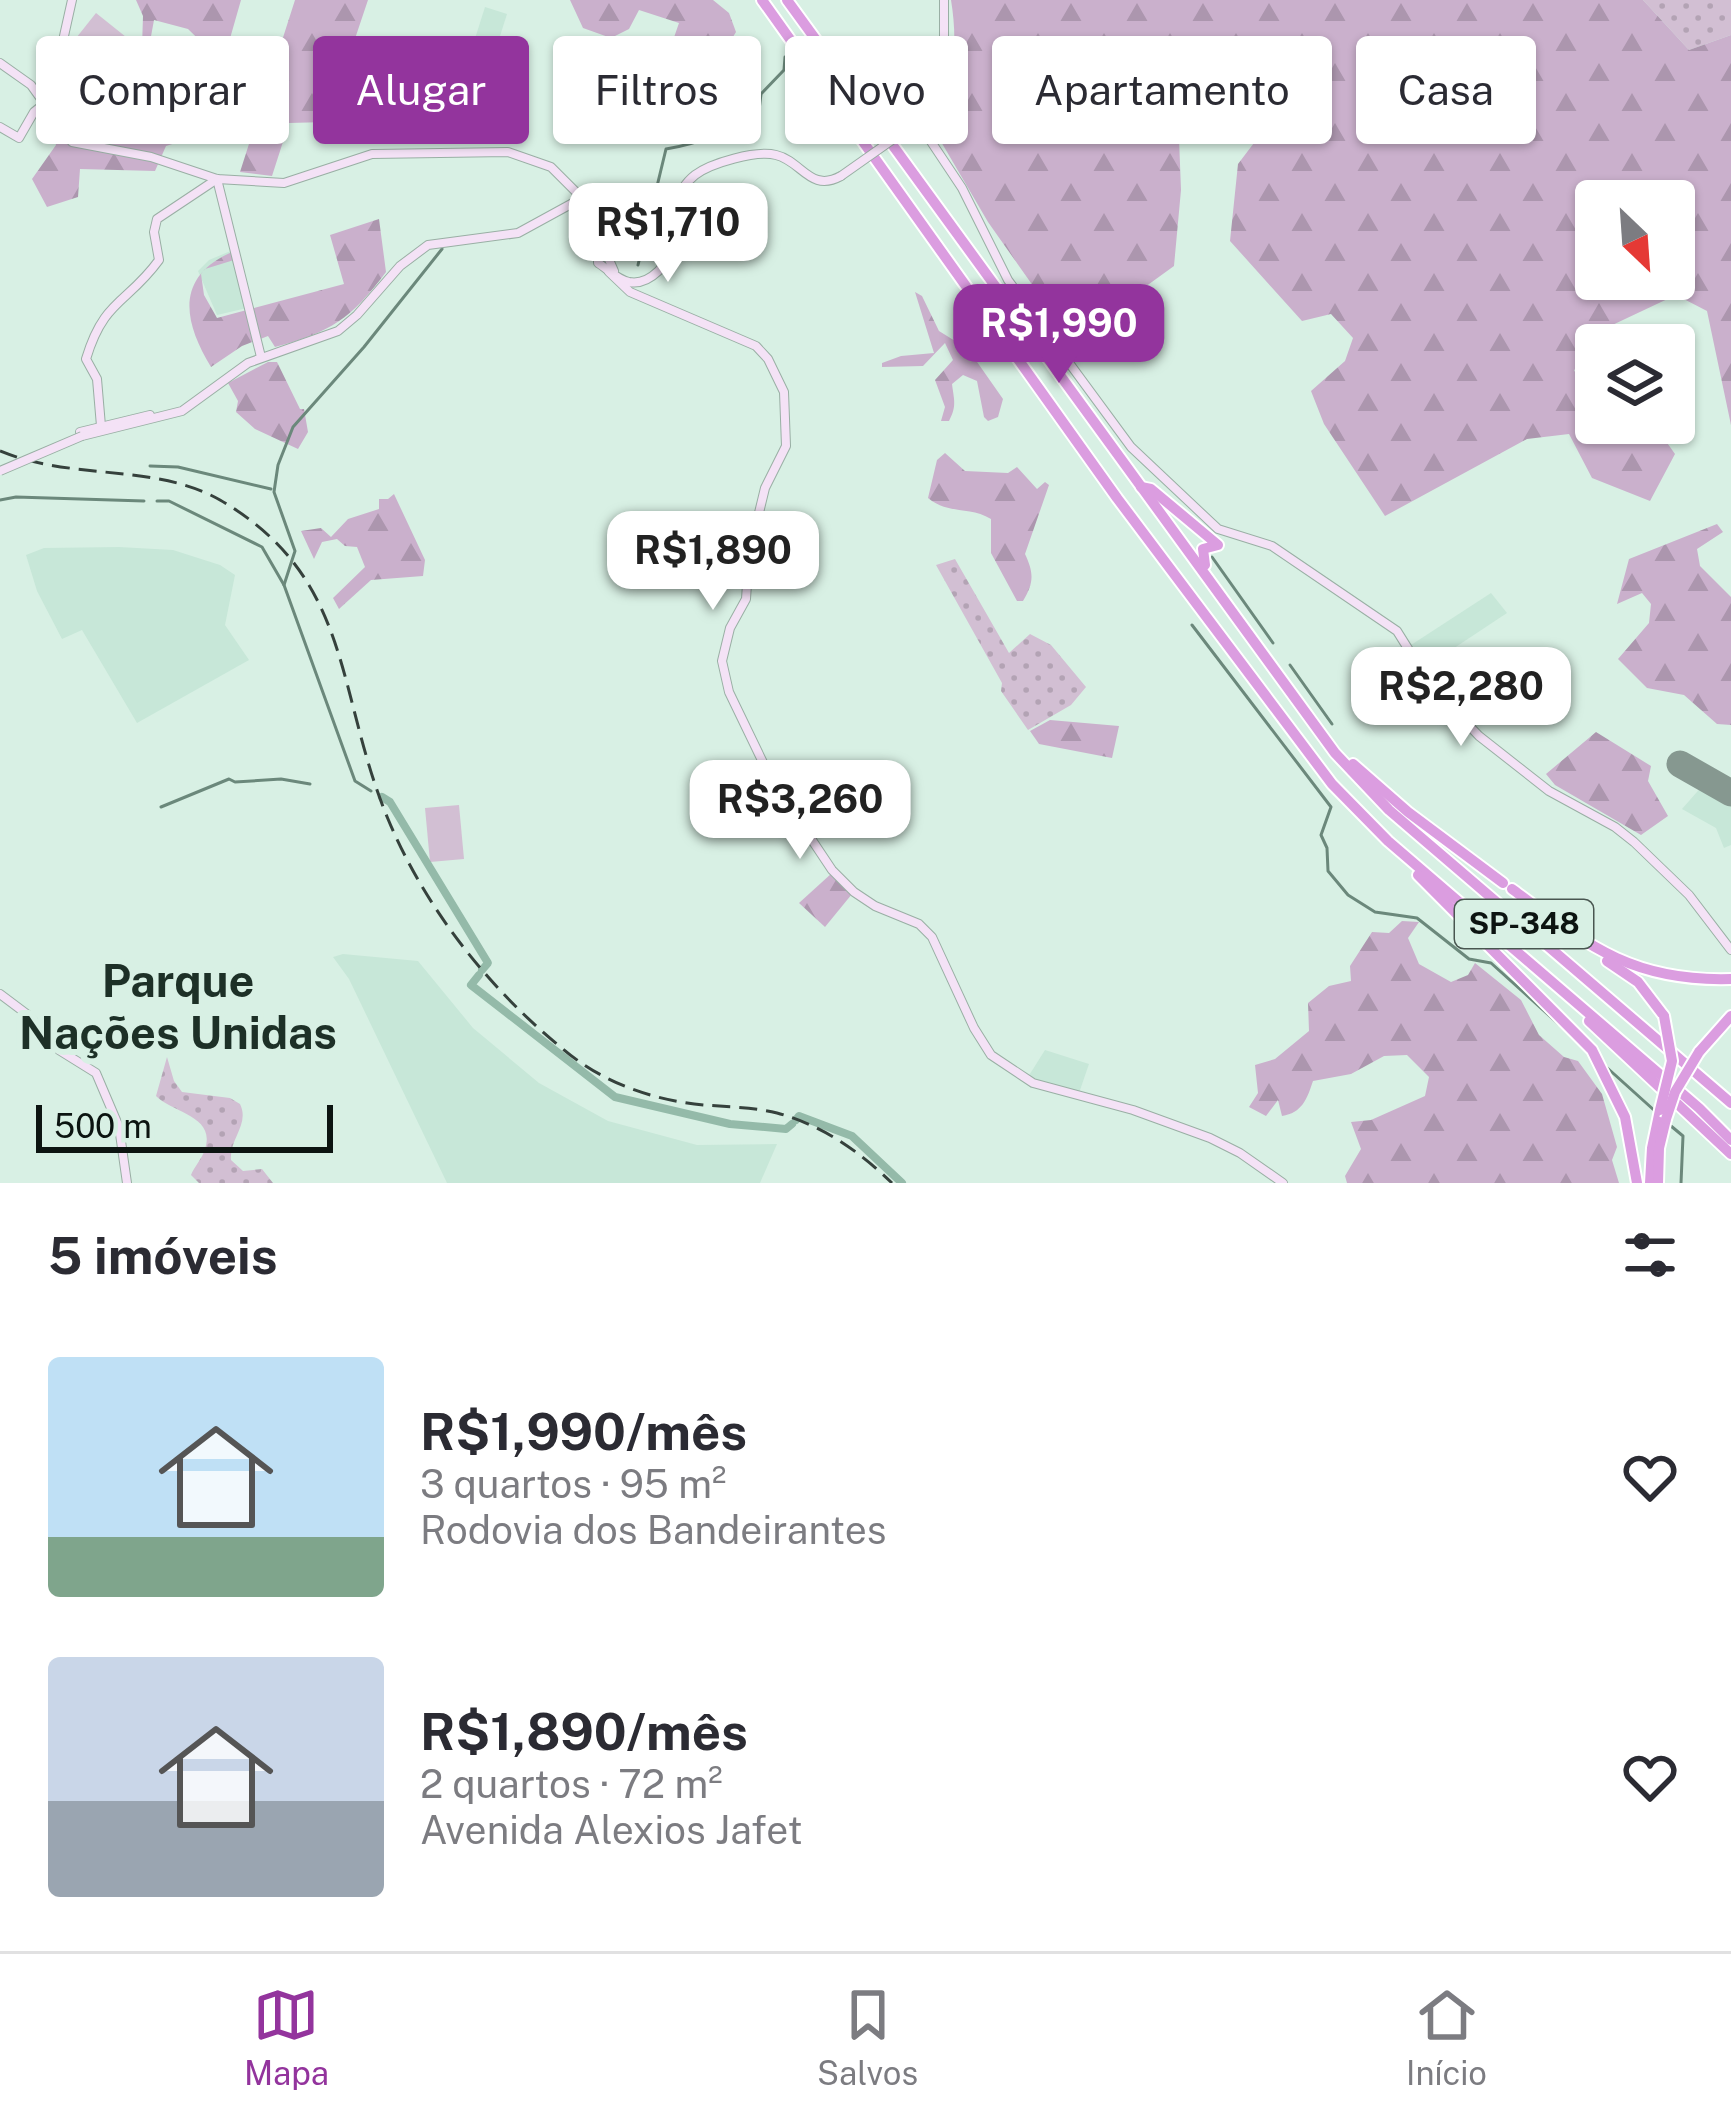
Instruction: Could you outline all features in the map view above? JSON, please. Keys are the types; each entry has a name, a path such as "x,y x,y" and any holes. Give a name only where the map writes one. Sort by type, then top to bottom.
{"highway":[{"name":"SP-348","path":"762,0 1117,498 1305,751 1388,841 1731,1140"},
{"name":"SP-348","path":"787,0 1324,738 1389,810 1731,1103"},
{"path":"1141,487 1151,489 1218,545 1202,551 1208,579"},
{"path":"1324,738 1408,812 1638,982 1664,1016 1672,1061 1654,1183"},
{"path":"1388,841 1592,1050 1625,1117 1637,1183"},
{"path":"1589,945 1652,973 1731,979"},
{"path":"1530,962 1731,1154"},
{"path":"1664,1114 1699,1052 1731,1016"}],"main road":[{"path":"65,36 72,0"},
{"path":"943,36 944,0"},
{"path":"0,63 27,81 36,94"},
{"path":"0,127 19,138 36,115"},
{"path":"83,144 151,157 217,179 284,183 372,154 498,150 550,167 582,198 611,269 756,346 784,392 786,446 765,488 749,554 746,599 727,635 722,661 729,692 764,765 817,849 854,892 919,924 932,937 991,1054 1033,1083 1133,1110 1210,1138 1283,1183"},
{"path":"611,269 644,280 668,259 674,244 675,204 682,189 700,172 768,154 781,157 816,181 830,182 886,144"},
{"path":"933,144 960,184 1004,274 1131,447 1217,530 1272,546 1397,631 1432,686 1479,736 1549,790 1634,842 1689,895 1731,950"},
{"path":"101,426 98,379 86,359 102,316 159,260 154,232 158,219 217,179"},
{"path":"217,179 261,357"},
{"path":"81,434 182,411 261,357 322,338 349,324 400,266 428,245 518,232 582,198"},
{"path":"0,469 101,426 187,406"},
{"path":"98,410 117,422"},
{"path":"764,765 766,745"},
{"path":"0,994 28,1015 59,1050 96,1073 118,1127 127,1183"}],"shaded area":[{"path":"1643,0 1731,0 1731,35 1689,50"},
{"path":"485,7 507,14 500,36 476,36"},
{"path":"96,13 125,36 78,36"},
{"path":"233,250 247,308 217,315 198,271 209,260"},
{"path":"44,548 173,550 220,565 235,575 225,625 249,660 137,723 82,630 62,639 37,591 26,555"},
{"path":"955,559 1009,653 1030,634 1051,645 1086,687 1071,705 1028,730 1001,691 1002,683 936,565"},
{"path":"1491,593 1507,613 1424,668 1411,645"},
{"path":"1682,759 1731,786 1731,845 1724,848 1716,828 1682,809 1704,784 1677,768"},
{"path":"459,805 464,859 430,862 425,808"},
{"path":"333,957 418,961 473,1028 539,1083 608,1121 697,1145 777,1144 760,1183 447,1183 349,979"},
{"path":"1045,1050 1089,1064 1079,1093 1028,1077"},
{"path":"167,1057 182,1092 230,1098 240,1104 243,1118 231,1160 243,1171 262,1169 273,1183 199,1183 191,1175 207,1138 199,1122 156,1096"}],"green space":[{"path":"136,0 241,0 231,36 195,36 188,29 154,20 151,36 142,36 143,16"},
{"path":"295,0 368,0 356,36 313,36 313,122 289,123 289,36 283,36"},
{"path":"570,0 713,0 729,13 736,32 733,36 674,36 679,23 639,10 629,29 615,36 583,28"},
{"path":"951,0 1643,0 1689,50 1731,35 1731,425 1707,311 1686,300 1695,300 1695,180 1575,180 1575,300 1665,300 1614,324 1575,324 1575,444 1668,444 1675,454 1650,501 1592,478 1569,434 1527,439 1385,516 1324,424 1311,391 1345,361 1353,338 1331,314 1302,321 1230,241 1238,164 1253,144 1332,144 1332,36 992,36 992,144 1179,144 1181,190 1174,266 1127,300 1038,293 988,222 942,144 968,144 968,36 953,36"},
{"path":"172,144 166,146 155,171 80,169 78,197 47,207 32,179 56,145"},
{"path":"249,144 282,144 272,176 240,172"},
{"path":"379,219 386,272 350,312 326,329 275,347 268,336 242,346 211,367 190,317 193,287 202,273 204,295 217,318 344,284 330,235"},
{"path":"232,252 234,260 207,268 214,262"},
{"path":"915,292 922,296 939,331 968,349 1003,399 998,417 988,421 984,417 977,381 963,375 952,384 952,416 941,421 945,407 935,380 953,360 945,343 923,366 882,367 901,356 934,353"},
{"path":"277,362 304,409 308,432 298,449 255,429 236,412 238,401 228,383"},
{"path":"945,453 965,471 1008,473 1017,467 1037,489 1045,482 1049,485 1025,554 1032,578 1023,601 1017,601 991,553 991,519 928,498 937,460"},
{"path":"394,494 425,560 423,576 371,580 339,609 333,598 365,567 357,547 337,539 322,542 314,559 301,531 321,528 331,537 348,519 379,509 379,499"},
{"path":"1717,524 1723,532 1697,549 1700,566 1731,597 1731,725 1717,724 1684,695 1647,688 1618,659 1649,623 1651,604 1642,593 1617,604 1629,559"},
{"path":"1050,720 1119,726 1112,758 1039,744 1030,731"},
{"path":"1596,732 1651,766 1648,781 1668,816 1641,835 1555,785 1546,774"},
{"path":"832,873 852,894 825,927 799,903"},
{"path":"1402,921 1419,922 1408,938 1419,964 1451,982 1468,975 1475,963 1521,1000 1539,1035 1564,1057 1578,1061 1602,1094 1617,1147 1612,1160 1619,1183 1347,1183 1345,1176 1361,1149 1351,1122 1371,1120 1425,1096 1429,1077 1407,1055 1384,1056 1351,1074 1313,1081 1303,1104 1289,1114 1282,1116 1278,1100 1266,1116 1249,1107 1258,1093 1255,1065 1275,1059 1309,1031 1308,1003 1329,986 1351,981 1350,966 1372,932 1389,933"}],"waterway":[{"path":"638,265 666,149 715,135 759,110 761,94 784,70 785,57"},
{"path":"284,585 295,551 274,492 278,465 293,427 442,249"},
{"path":"150,466 178,467 271,489"},
{"path":"0,500 144,501"},
{"path":"157,501 169,501 262,547 284,585 355,781 371,791"},
{"path":"1212,557 1273,643"},
{"path":"1192,625 1331,807 1321,835 1328,871 1348,895 1375,912 1417,918 1469,959 1491,963 1562,1027"},
{"path":"1290,665 1332,724"},
{"path":"161,807 229,779 310,784"},
{"path":"382,797 390,802 488,963 482,970"},
{"path":"479,975 471,985 615,1097 730,1124 786,1129 792,1124"},
{"path":"1604,1065 1655,1111"},
{"path":"796,1120 799,1116 852,1136 902,1183"},
{"path":"1671,1126 1683,1136 1681,1183"}],"runway":[{"path":"1680,764 1731,793"}],"railway":[{"path":"0,451 56,466 141,476 195,489 220,500 264,531 295,565 318,602 334,641 371,772 403,852 440,915 510,1000 578,1061 611,1080 666,1099 794,1118 839,1140 892,1183"}],"district":[{"name":"Parque Nações Unidas","path":"178,1007"}]}
